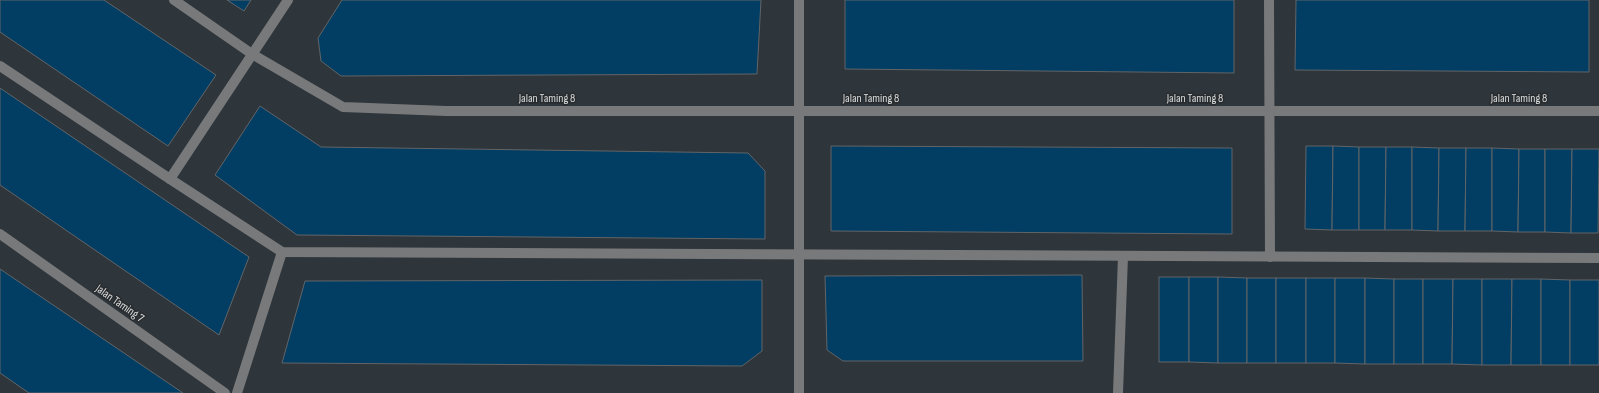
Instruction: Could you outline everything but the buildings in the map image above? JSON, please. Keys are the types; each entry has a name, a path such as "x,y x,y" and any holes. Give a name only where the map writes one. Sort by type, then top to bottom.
{"street":[{"name":"Jalan Taming 8","path":"174,0 252,54 343,107 446,111 1599,111"},
{"path":"170,179 288,0"},
{"path":"799,0 799,393"},
{"path":"1269,0 1270,256"},
{"path":"0,66 282,252 1599,258"},
{"name":"Jalan Taming 7","path":"0,234 225,393"},
{"path":"237,393 282,252"},
{"path":"1118,393 1123,256"}],"shaded area":[{"path":"0,0 1599,0 1599,393 0,393"}]}
